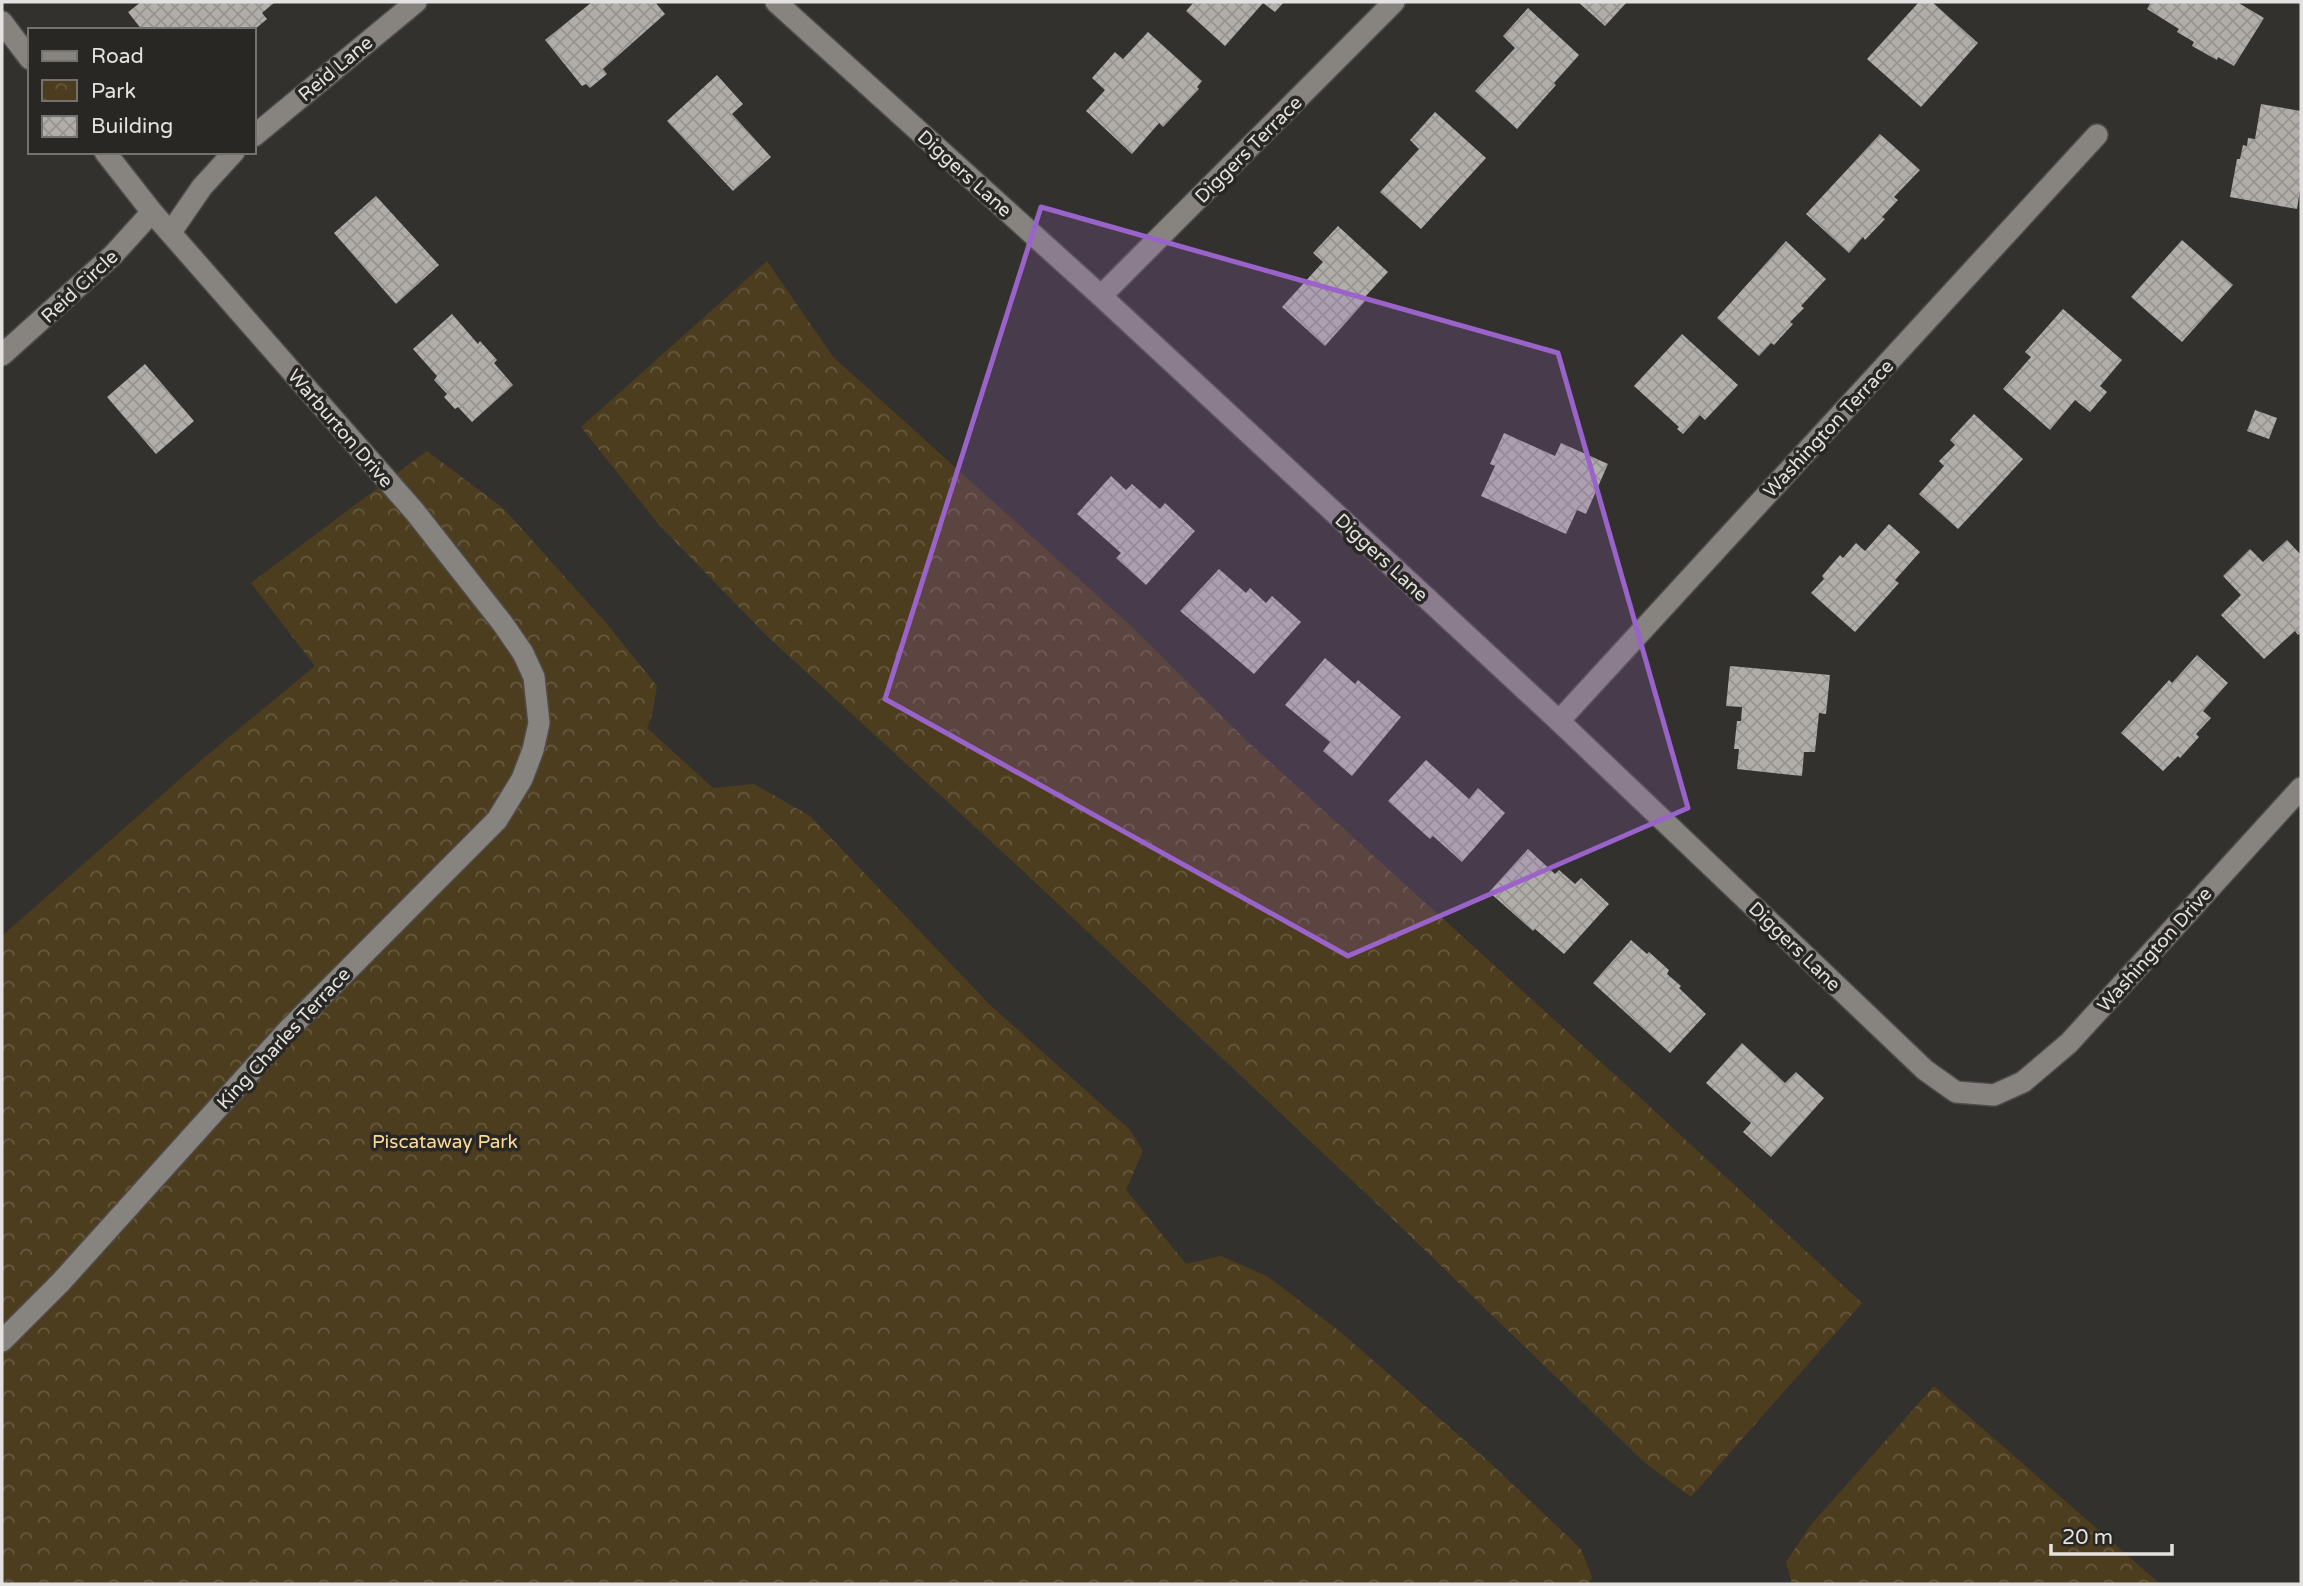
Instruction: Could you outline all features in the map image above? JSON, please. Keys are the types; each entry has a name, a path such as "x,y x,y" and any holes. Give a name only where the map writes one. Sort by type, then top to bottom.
{"street":[{"name":"Reid Lane","path":"256,134 416,2"},
{"name":"Diggers Lane","path":"776,2 1101,296 1559,721 1925,1070 1956,1092 1994,1095"},
{"name":"Diggers Terrace","path":"1101,296 1394,2"},
{"path":"2,22 28,56"},
{"name":"Washington Terrace","path":"1559,721 2097,135"},
{"name":"Warburton Drive","path":"107,154 152,212 415,512 503,624 523,653 534,677 539,723"},
{"path":"172,232 202,187 232,154"},
{"name":"Reid Circle","path":"2,355 113,255 152,212"},
{"name":"King Charles Terrace","path":"2,1341 61,1282 288,1030 497,820 522,779 533,750 539,723"},
{"name":"Washington Drive","path":"1994,1095 2023,1082 2069,1043 2301,788"}],"highlighted area":[{"path":"1041,207 1558,353 1688,808 1348,956 885,699"}],"green space":[{"path":"767,261 833,357 1131,626 1248,742 1862,1303 1691,1497 1644,1462 1374,1201 1022,870 768,637 660,526 581,427"},
{"name":"Piscataway Park","path":"427,451 503,508 607,624 657,686 647,728 713,788 754,784 810,816 990,1005 1130,1130 1143,1151 1126,1190 1186,1264 1221,1256 1267,1276 1343,1334 1488,1461 1581,1549 1592,1577 1589,1584 2,1584 2,936 205,757 315,666 251,583"},
{"path":"1934,1386 2160,1584 1792,1584 1786,1562 1810,1526"}],"building":[{"path":"141,2 275,2 262,13 267,19 256,28 140,28 128,12"},
{"path":"592,2 655,2 665,14 603,69 607,74 590,88 586,84 582,86 545,40"},
{"path":"1194,2 1284,2 1275,12 1263,3 1225,46 1186,11"},
{"path":"1578,2 1627,2 1605,26"},
{"path":"1919,2 1932,2 1978,43 1921,107 1867,59"},
{"path":"2151,2 2237,2 2264,18 2234,66 2192,46 2194,42 2177,32 2179,29 2147,9"},
{"path":"1528,8 1579,55 1517,129 1475,91 1515,48 1503,36"},
{"path":"1148,32 1202,81 1197,87 1199,89 1163,127 1159,123 1132,154 1086,111 1105,90 1092,78 1115,52 1123,59"},
{"path":"717,75 743,104 732,114 771,157 733,191 667,121"},
{"path":"2261,104 2301,111 2301,183 2297,209 2230,197 2237,159 2240,159 2243,145 2247,146 2248,138 2255,139"},
{"path":"1435,112 1486,158 1421,229 1380,192 1419,149 1410,140"},
{"path":"1880,134 1920,170 1894,197 1898,200 1882,217 1885,219 1849,253 1806,214"},
{"path":"376,196 439,265 396,304 334,233"},
{"path":"1338,226 1388,272 1325,346 1282,307 1323,262 1313,253"},
{"path":"2182,240 2233,285 2182,342 2131,297"},
{"path":"1786,241 1826,279 1801,306 1804,308 1790,322 1793,324 1774,345 1771,343 1759,356 1717,318"},
{"path":"2063,309 2122,360 2100,386 2107,392 2090,412 2075,400 2050,430 2003,389 2031,357 2025,352"},
{"path":"452,314 478,344 480,341 497,360 494,363 513,385 472,422 444,397 447,394 434,380 437,376 413,349"},
{"path":"1682,334 1738,385 1705,420 1700,415 1683,434 1677,429 1679,427 1634,386"},
{"path":"145,364 194,421 156,454 107,397"},
{"path":"2255,410 2277,418 2269,439 2247,431"},
{"path":"1974,414 2023,459 1958,529 1919,494 1944,466 1939,461 1955,445 1950,440"},
{"path":"1504,433 1555,456 1561,443 1608,464 1586,514 1577,510 1566,534 1481,496 1495,466 1490,464"},
{"path":"1111,476 1126,490 1132,484 1160,509 1165,503 1195,531 1146,585 1116,558 1121,553 1077,514"},
{"path":"1889,524 1920,552 1895,580 1899,583 1855,632 1811,593 1840,555 1843,558 1856,543 1865,551"},
{"path":"2287,540 2301,555 2301,632 2298,635 2295,631 2264,659 2221,615 2241,595 2223,576 2250,549 2263,562"},
{"path":"1219,569 1246,593 1250,588 1266,603 1272,596 1301,622 1254,674 1180,611"},
{"path":"2197,655 2228,683 2203,711 2211,718 2196,734 2199,737 2180,758 2178,756 2163,771 2121,733 2169,680 2172,683"},
{"path":"1325,658 1355,684 1358,680 1401,717 1352,776 1323,751 1330,742 1285,705"},
{"path":"1730,666 1830,675 1826,714 1819,713 1815,752 1804,752 1802,776 1737,769 1739,749 1734,749 1737,721 1741,721 1742,707 1726,706"},
{"path":"1426,760 1469,799 1478,788 1505,813 1462,862 1433,836 1430,839 1388,801"},
{"path":"1528,849 1555,874 1559,870 1575,884 1581,878 1609,904 1564,954 1489,892"},
{"path":"1631,940 1669,970 1667,974 1706,1014 1670,1053 1593,983"},
{"path":"1742,1043 1785,1083 1796,1072 1824,1098 1771,1157 1743,1132 1751,1123 1706,1083"}]}
